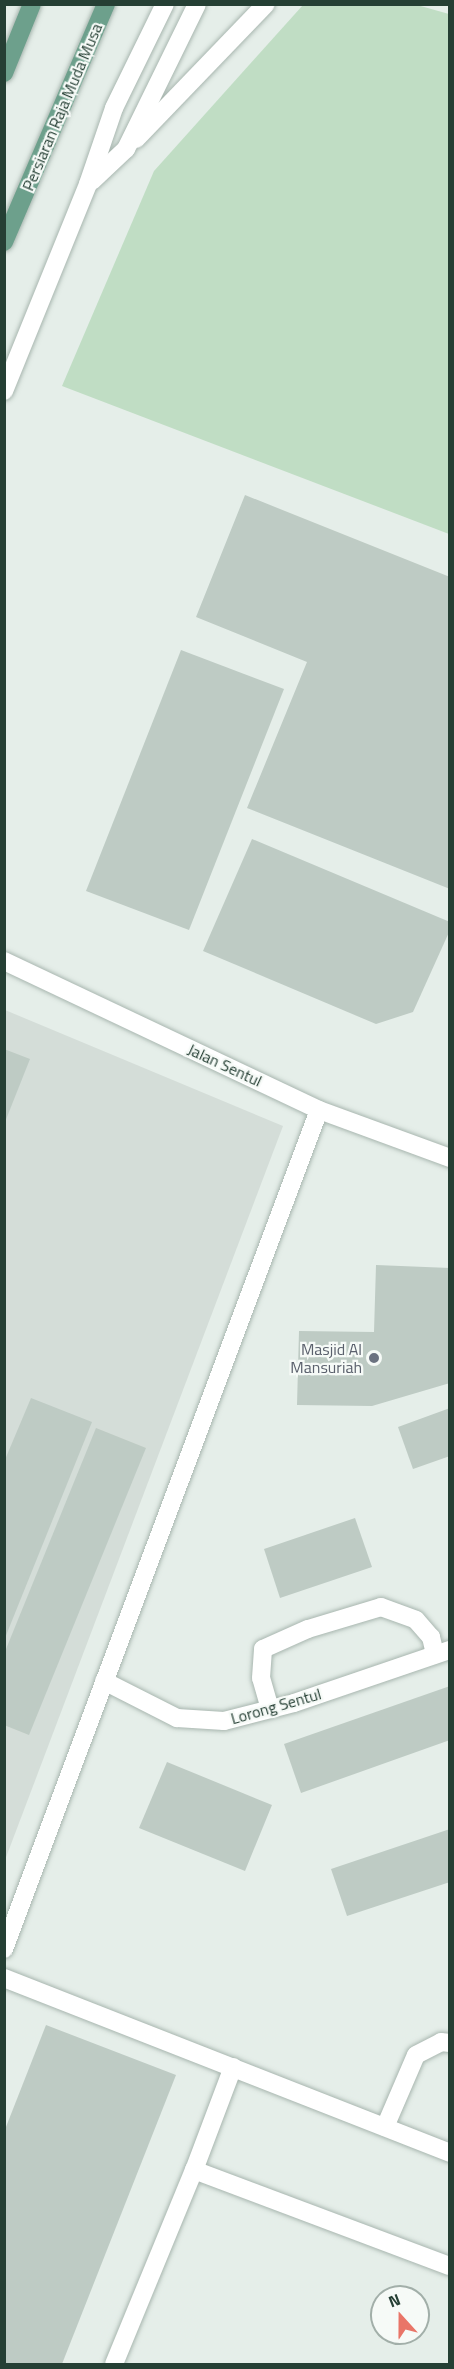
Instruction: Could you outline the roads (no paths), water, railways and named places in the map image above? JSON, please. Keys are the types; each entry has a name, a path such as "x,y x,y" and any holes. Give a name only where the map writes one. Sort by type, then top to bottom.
{"main road":[{"path":"4,73 32,4"},
{"name":"Persiaran Raja Muda Musa","path":"4,242 106,4"}],"street":[{"path":"4,391 88,184 114,108 165,4"},
{"path":"126,149 197,4"},
{"path":"88,184 126,149 266,4"},
{"name":"Jalan Sentul","path":"4,961 319,1110 450,1158"},
{"path":"4,1949 319,1110"},
{"path":"270,1709 261,1678 263,1649 309,1629 381,1607 417,1620 442,1653"},
{"name":"Lorong Sentul","path":"104,1682 177,1718 224,1721 270,1709 442,1653"},
{"path":"4,1978 450,2153"},
{"path":"385,2127 416,2055 441,2042 450,2043"},
{"path":"114,2364 194,2170 233,2067"},
{"path":"194,2170 450,2266"}],"place":[{"name":"Masjid Al Mansuriah","path":"374,1358"}]}
